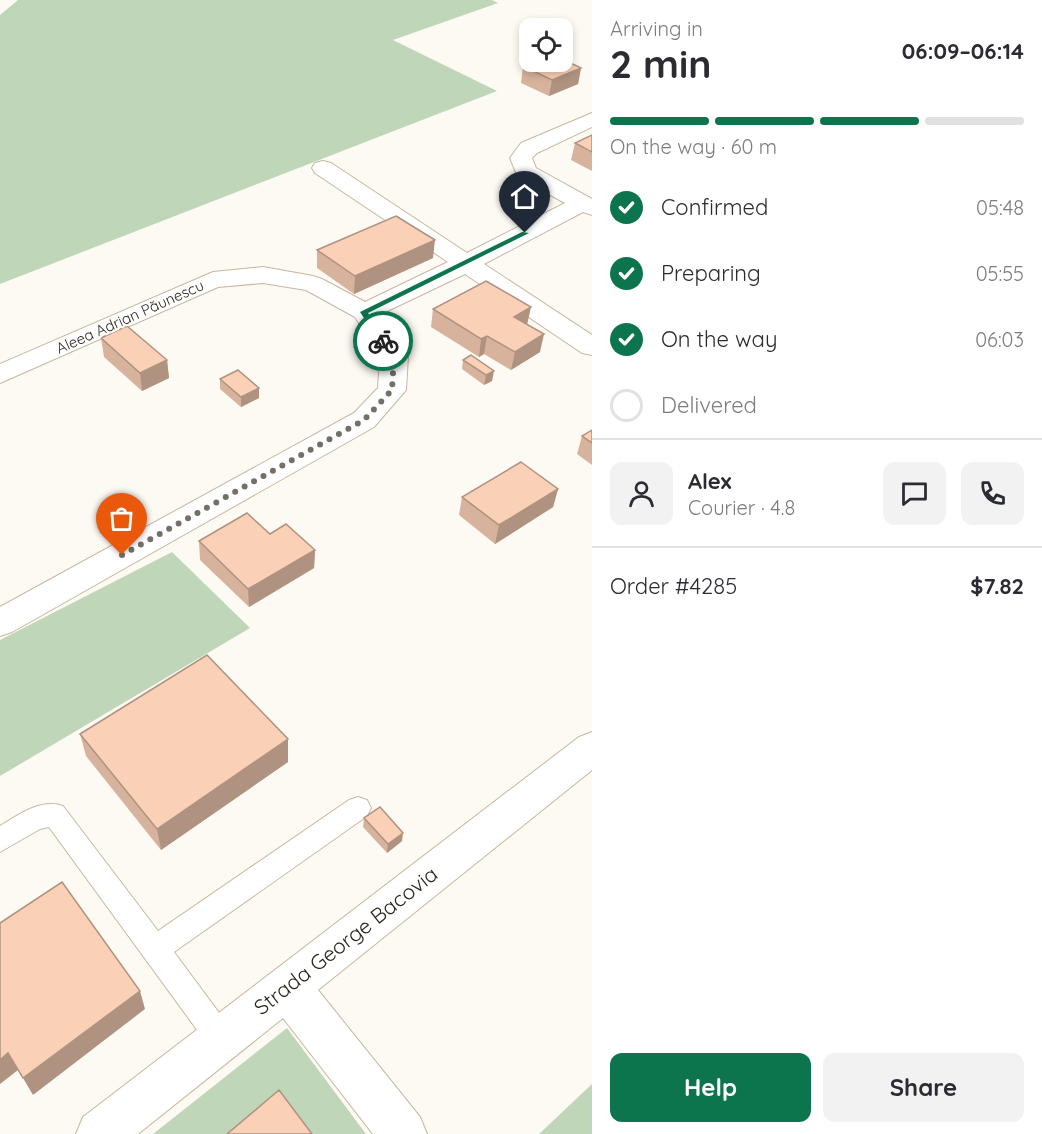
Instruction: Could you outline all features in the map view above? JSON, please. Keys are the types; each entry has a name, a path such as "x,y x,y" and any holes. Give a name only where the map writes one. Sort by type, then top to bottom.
{"street":[{"path":"587,205 526,172 521,158 529,148 592,119"},
{"path":"323,168 592,347"},
{"path":"364,312 587,205"},
{"name":"Aleea Adrian Păunescu","path":"0,374 213,280 264,275 313,284 364,312 394,356 392,390 364,420 0,623"},
{"name":"Strada George Bacovia","path":"100,1134 592,748"},
{"path":"287,987 403,1134"}],"lane":[{"path":"154,950 358,808"},
{"path":"0,840 34,819 54,814 220,1039"}],"green space":[{"path":"18,0 492,0 498,3 393,40 497,91 0,284 0,15"},
{"path":"172,552 250,628 0,776 0,640"},
{"path":"287,1028 366,1134 153,1134"},
{"path":"592,1084 592,1134 539,1134"}],"building":[{"path":"573,64 581,68 573,71"},
{"path":"535,72 571,72 552,80"},
{"path":"592,135 592,152 575,143"},
{"path":"396,216 435,240 355,276 317,250"},
{"path":"486,281 531,307 514,317 544,334 515,352 487,336 481,339 433,309"},
{"path":"127,326 167,360 140,373 101,338"},
{"path":"471,355 494,371 486,375 463,360"},
{"path":"238,370 259,388 241,397 220,379"},
{"path":"592,430 592,443 582,436"},
{"path":"521,462 558,489 499,525 462,497"},
{"path":"247,513 270,534 286,524 315,550 248,589 199,541"},
{"path":"207,655 288,739 157,829 80,734"},
{"path":"380,807 403,833 388,844 364,818"},
{"path":"62,882 140,991 23,1078 8,1053 0,1060 0,923"},
{"path":"279,1090 312,1134 227,1134"}],"way so far":[{"path":"122,555 364,420 392,390 394,356 383,341"}],"route":[{"path":"383,341 364,312 525,233"}]}
